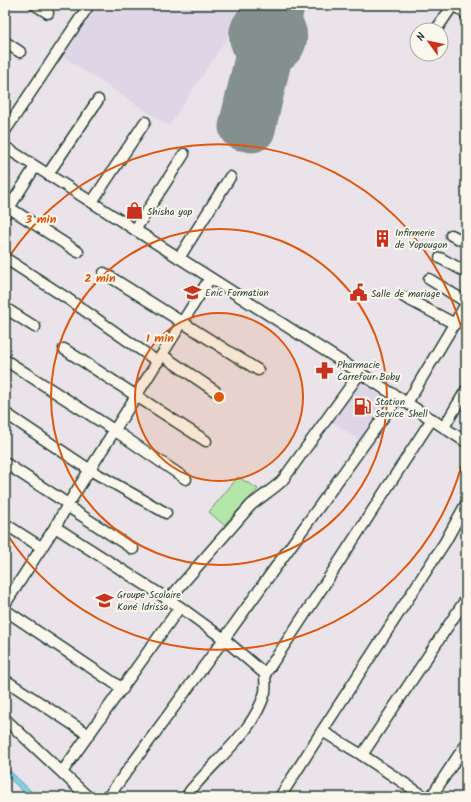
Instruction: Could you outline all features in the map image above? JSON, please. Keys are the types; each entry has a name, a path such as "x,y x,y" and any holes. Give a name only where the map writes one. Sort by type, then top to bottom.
{"street":[{"path":"35,5 48,13"},
{"path":"5,130 89,5"},
{"path":"442,22 454,5 466,14"},
{"path":"5,42 20,52"},
{"path":"48,174 98,100"},
{"path":"92,202 145,122"},
{"path":"5,147 398,397 466,442"},
{"path":"136,230 184,154"},
{"path":"35,166 6,209 78,252"},
{"path":"179,258 230,177"},
{"path":"451,235 466,242"},
{"path":"5,258 160,358 215,391"},
{"path":"440,258 466,272"},
{"path":"104,273 258,370"},
{"path":"5,604 55,527 210,278"},
{"path":"407,403 466,303 429,279"},
{"path":"404,297 455,324"},
{"path":"5,308 35,327"},
{"path":"64,349 206,442"},
{"path":"5,360 114,430 186,479"},
{"path":"169,599 251,505 282,481 360,373"},
{"path":"444,427 466,390"},
{"path":"108,797 398,397"},
{"path":"5,413 90,470 166,513"},
{"path":"186,797 207,771 241,736 258,710 265,692 265,674 313,603 369,513 432,419"},
{"path":"5,463 133,549"},
{"path":"280,797 445,542 466,504"},
{"path":"5,524 41,547"},
{"path":"55,527 169,599 224,639 265,674"},
{"path":"362,755 466,599"},
{"path":"62,772 123,689 180,607"},
{"path":"5,610 123,689"},
{"path":"5,680 90,735"},
{"path":"5,720 88,797"},
{"path":"322,731 362,755 425,797"},
{"path":"431,797 466,744"}],"shaded area":[{"path":"86,5 249,5 169,126 56,52"},
{"path":"358,381 392,403 365,444 331,421"}],"green space":[{"path":"238,477 258,489 224,525 209,512"}],"water":[{"path":"5,766 37,797 29,797 5,774"}],"runway":[{"path":"270,5 266,20 257,25 253,32 254,41 260,50 242,127 252,129 270,52 279,47 284,36 277,23 281,6 274,5"}],"place":[{"name":"Shisha yop","path":"134,211"},
{"name":"Infirmerie de Yopougon","path":"382,238"},
{"name":"Enic Formation","path":"192,292"},
{"name":"Salle de mariage","path":"358,293"},
{"name":"Pharmacie Carrefour Boby","path":"324,370"},
{"name":"Station Service Shell","path":"362,407"},
{"name":"Groupe Scolaire Koné Idrissa","path":"104,600"}]}
